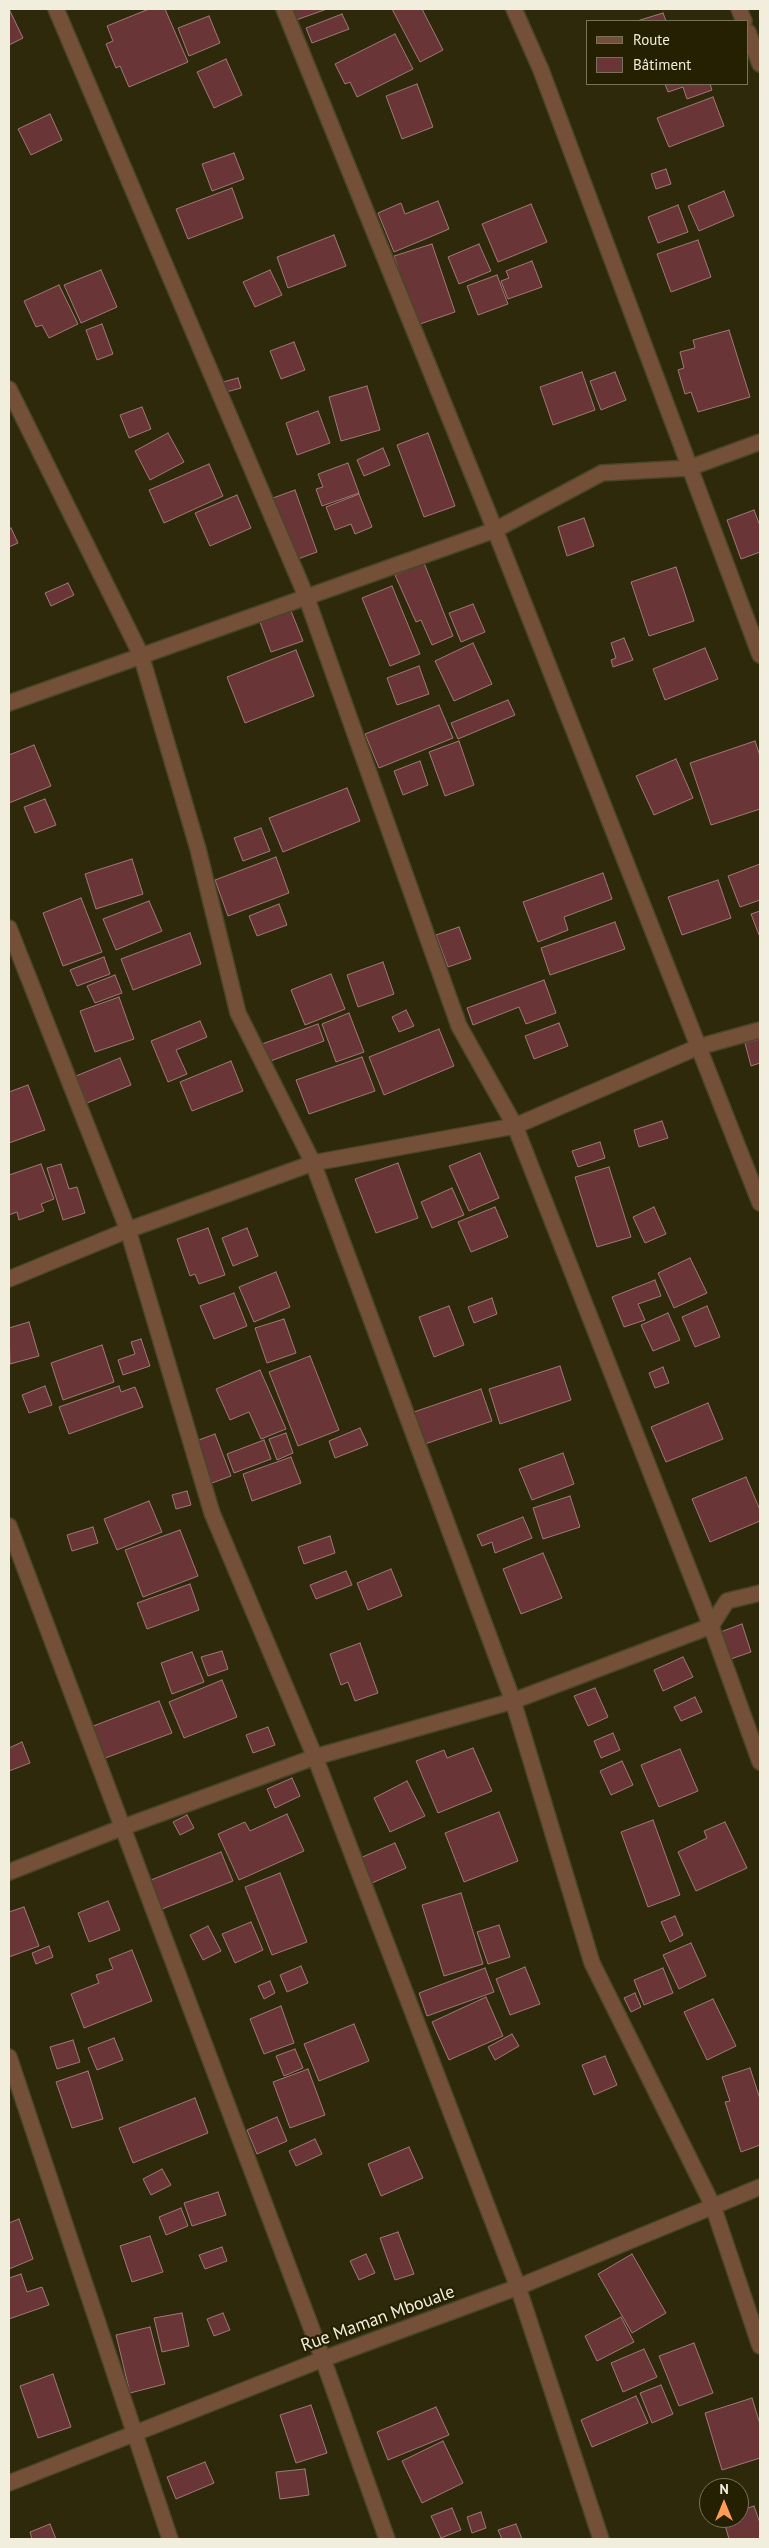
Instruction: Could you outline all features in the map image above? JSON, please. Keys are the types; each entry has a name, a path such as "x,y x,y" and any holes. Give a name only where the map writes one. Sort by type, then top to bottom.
{"street":[{"path":"56,9 306,596 459,1026 515,1126 711,1626 760,1762"},
{"path":"284,9 494,530 760,1203"},
{"path":"514,9 540,70 760,655"},
{"path":"749,35 760,64"},
{"path":"9,389 141,655 198,849 238,1012 313,1163 513,1701 592,1963 713,2206 760,2346"},
{"path":"9,703 494,530 602,473 689,468 760,442"},
{"path":"9,928 128,1230 212,1513 315,1757 518,2287 601,2539"},
{"path":"9,1279 128,1230 313,1163 515,1126 698,1047 760,1030"},
{"path":"9,1526 121,1828 323,2359 387,2539"},
{"path":"9,1872 121,1828 315,1757 513,1701 711,1626 726,1601 760,1593"},
{"path":"9,2057 170,2539"},
{"name":"Rue Maman Mbouale","path":"9,2484 323,2359 518,2287 760,2187"}],"building":[{"path":"9,9 23,38 9,45"},
{"path":"149,9 165,9 188,62 129,87 120,66 116,68 106,44 113,41 107,26"},
{"path":"292,9 327,9 296,20"},
{"path":"392,9 422,9 443,50 420,62"},
{"path":"663,13 666,20 640,20"},
{"path":"342,14 349,29 312,43 306,28"},
{"path":"209,16 220,43 189,56 178,28"},
{"path":"395,34 413,69 357,97 350,82 345,84 335,64"},
{"path":"226,59 242,95 214,108 197,72"},
{"path":"417,84 433,127 402,139 386,96"},
{"path":"665,85 710,85 712,90 687,99 683,87 668,92"},
{"path":"713,97 724,126 669,147 657,118"},
{"path":"50,114 62,140 31,155 18,129"},
{"path":"234,153 244,179 212,191 202,164"},
{"path":"666,169 671,184 656,189 651,174"},
{"path":"232,188 243,218 188,239 176,209"},
{"path":"724,191 734,216 699,231 688,206"},
{"path":"438,201 449,229 394,252 378,213 401,203 405,214"},
{"path":"531,204 547,242 498,262 482,224"},
{"path":"678,205 688,232 658,243 648,217"},
{"path":"334,235 346,266 288,288 277,257"},
{"path":"698,240 711,277 671,292 657,254"},
{"path":"432,244 455,312 417,325 394,256"},
{"path":"479,244 491,271 459,284 448,257"},
{"path":"532,261 542,287 508,299 501,281 509,278 506,271"},
{"path":"101,270 117,307 81,323 64,285"},
{"path":"270,270 282,295 255,307 243,282"},
{"path":"497,275 508,304 478,315 467,286"},
{"path":"59,285 78,324 49,338 42,325 36,327 24,301"},
{"path":"102,324 113,354 97,360 86,330"},
{"path":"729,330 750,397 698,412 691,392 685,394 678,370 684,368 680,352 695,348 693,340"},
{"path":"294,342 305,370 281,379 270,351"},
{"path":"582,372 595,410 553,425 540,387"},
{"path":"615,372 626,400 601,410 590,381"},
{"path":"238,378 241,388 226,392 223,382"},
{"path":"367,386 380,430 341,441 329,397"},
{"path":"142,407 151,429 129,438 120,415"},
{"path":"318,411 330,443 297,455 286,423"},
{"path":"168,433 184,462 150,480 135,451"},
{"path":"428,433 455,506 424,517 397,445"},
{"path":"383,448 390,465 364,476 357,460"},
{"path":"348,463 359,493 322,506 316,489 323,487 318,474"},
{"path":"209,464 223,496 164,523 149,490"},
{"path":"295,490 317,552 295,560 273,498"},
{"path":"359,494 372,527 355,534 351,524 335,530 326,507"},
{"path":"237,495 251,528 210,546 195,513"},
{"path":"754,510 760,526 760,552 741,559 727,520"},
{"path":"584,518 594,546 567,556 558,527"},
{"path":"11,528 18,543 9,547 9,529"},
{"path":"424,563 453,636 432,645 421,620 416,622 395,575"},
{"path":"676,567 694,621 649,636 631,582"},
{"path":"68,583 74,595 51,606 45,593"},
{"path":"392,586 420,654 390,666 362,598"},
{"path":"473,604 485,632 461,642 449,613"},
{"path":"291,611 303,641 271,652 260,622"},
{"path":"624,638 633,660 613,667 611,660 616,658 611,643"},
{"path":"473,643 492,684 454,701 435,661"},
{"path":"705,648 718,679 665,700 653,669"},
{"path":"296,650 314,696 245,723 227,677"},
{"path":"419,666 429,694 397,705 387,678"},
{"path":"508,700 515,715 458,739 451,723"},
{"path":"439,705 453,738 379,768 365,734"},
{"path":"459,741 474,785 445,796 429,752"},
{"path":"755,741 760,756 760,809 711,825 690,763"},
{"path":"34,745 51,786 9,803 9,755"},
{"path":"676,759 693,798 654,815 636,776"},
{"path":"420,761 428,785 403,795 394,771"},
{"path":"347,788 360,821 283,852 269,818"},
{"path":"45,799 56,825 35,833 24,807"},
{"path":"261,828 270,851 243,861 234,838"},
{"path":"276,857 289,893 228,916 215,880"},
{"path":"132,859 143,894 96,909 85,874"},
{"path":"760,864 760,900 740,907 728,876"},
{"path":"603,873 612,899 564,917 568,930 538,942 523,902"},
{"path":"718,880 731,918 682,935 668,897"},
{"path":"81,898 102,952 63,966 43,913"},
{"path":"149,901 162,931 116,950 103,919"},
{"path":"279,904 287,925 257,936 249,916"},
{"path":"760,911 760,935 759,935 751,914"},
{"path":"615,922 625,949 550,975 541,948"},
{"path":"459,927 471,959 448,967 436,935"},
{"path":"190,933 201,964 133,990 121,959"},
{"path":"104,957 110,974 77,986 70,970"},
{"path":"383,962 394,994 358,1007 347,975"},
{"path":"331,974 345,1009 305,1025 291,990"},
{"path":"115,975 122,993 95,1003 87,986"},
{"path":"544,980 556,1013 526,1024 519,1007 473,1025 467,1008"},
{"path":"119,997 134,1039 95,1052 80,1011"},
{"path":"406,1010 414,1026 399,1032 392,1017"},
{"path":"349,1013 364,1052 336,1062 322,1024"},
{"path":"200,1021 207,1037 176,1050 187,1074 168,1082 151,1041"},
{"path":"559,1023 568,1046 534,1059 525,1036"},
{"path":"318,1024 324,1041 268,1062 262,1044"},
{"path":"439,1029 454,1066 384,1095 369,1057"},
{"path":"760,1039 760,1063 751,1066 745,1043"},
{"path":"362,1057 375,1091 309,1114 296,1080"},
{"path":"120,1058 131,1085 87,1103 76,1076"},
{"path":"231,1061 243,1091 192,1111 180,1082"},
{"path":"28,1085 45,1130 9,1143 9,1092"},
{"path":"662,1121 668,1138 639,1147 634,1130"},
{"path":"600,1142 605,1158 578,1167 572,1151"},
{"path":"480,1153 499,1198 469,1211 449,1166"},
{"path":"398,1163 418,1218 376,1233 355,1179"},
{"path":"41,1164 54,1199 41,1204 44,1211 19,1220 17,1212 9,1215 9,1175"},
{"path":"61,1164 69,1189 77,1187 85,1213 63,1220 47,1168"},
{"path":"609,1167 631,1237 597,1247 575,1177"},
{"path":"452,1188 464,1215 432,1228 421,1202"},
{"path":"495,1207 508,1237 471,1252 458,1222"},
{"path":"654,1207 666,1234 645,1243 633,1217"},
{"path":"208,1228 225,1275 199,1284 195,1274 190,1276 177,1239"},
{"path":"247,1228 258,1256 233,1266 222,1238"},
{"path":"690,1258 707,1293 674,1308 658,1273"},
{"path":"276,1272 290,1307 254,1322 239,1287"},
{"path":"655,1280 661,1296 638,1304 645,1320 624,1327 612,1297"},
{"path":"234,1293 247,1326 214,1339 200,1306"},
{"path":"492,1298 497,1314 474,1323 468,1307"},
{"path":"449,1306 464,1345 434,1357 419,1317"},
{"path":"707,1306 720,1337 695,1347 682,1317"},
{"path":"668,1313 680,1340 653,1351 641,1325"},
{"path":"284,1319 296,1353 267,1363 255,1328"},
{"path":"29,1322 39,1356 10,1364 9,1328"},
{"path":"141,1339 150,1366 123,1375 118,1360 135,1354 131,1342"},
{"path":"102,1345 114,1382 63,1400 51,1363"},
{"path":"310,1356 339,1430 298,1446 269,1372"},
{"path":"560,1366 571,1400 500,1424 489,1389"},
{"path":"663,1367 669,1383 655,1388 649,1373"},
{"path":"260,1370 286,1429 261,1439 249,1412 230,1420 216,1389"},
{"path":"45,1386 52,1405 29,1413 22,1395"},
{"path":"119,1386 121,1392 135,1387 143,1407 69,1434 59,1407"},
{"path":"481,1389 492,1421 422,1445 411,1413"},
{"path":"708,1403 723,1439 666,1462 651,1427"},
{"path":"360,1428 368,1445 335,1458 329,1441"},
{"path":"286,1433 293,1453 277,1460 269,1439"},
{"path":"215,1434 231,1476 212,1483 196,1441"},
{"path":"264,1440 271,1459 234,1473 227,1454"},
{"path":"563,1453 574,1484 532,1500 519,1469"},
{"path":"291,1457 301,1483 252,1501 243,1474"},
{"path":"746,1477 760,1510 760,1521 710,1542 692,1499"},
{"path":"187,1491 191,1505 176,1509 172,1495"},
{"path":"570,1496 580,1527 543,1539 533,1508"},
{"path":"149,1501 162,1532 117,1550 104,1519"},
{"path":"523,1517 532,1538 495,1553 492,1542 482,1546 477,1535"},
{"path":"93,1527 98,1543 72,1551 67,1535"},
{"path":"180,1530 198,1576 143,1597 125,1550"},
{"path":"330,1536 335,1553 304,1564 298,1547"},
{"path":"543,1553 562,1598 521,1614 503,1569"},
{"path":"391,1569 402,1596 368,1610 357,1583"},
{"path":"346,1571 352,1585 316,1599 310,1585"},
{"path":"190,1584 199,1610 147,1629 137,1603"},
{"path":"742,1624 751,1652 728,1660 718,1633"},
{"path":"360,1643 378,1693 355,1701 348,1682 341,1685 330,1654"},
{"path":"222,1651 228,1669 208,1676 201,1657"},
{"path":"192,1652 204,1682 172,1694 161,1663"},
{"path":"683,1657 693,1677 663,1691 654,1670"},
{"path":"222,1680 237,1717 184,1738 169,1702"},
{"path":"595,1688 608,1717 588,1726 574,1696"},
{"path":"695,1697 702,1712 681,1721 674,1707"},
{"path":"159,1701 172,1733 100,1760 88,1728"},
{"path":"268,1727 275,1745 253,1753 246,1735"},
{"path":"613,1733 620,1750 601,1758 594,1741"},
{"path":"22,1742 30,1763 9,1771 9,1748"},
{"path":"473,1748 492,1791 438,1813 416,1761 444,1750 447,1758"},
{"path":"680,1749 698,1791 659,1807 641,1765"},
{"path":"622,1761 633,1785 611,1795 600,1771"},
{"path":"292,1778 300,1796 275,1808 267,1789"},
{"path":"407,1781 425,1816 390,1832 374,1798"},
{"path":"499,1812 518,1861 464,1882 445,1833"},
{"path":"287,1814 304,1851 239,1880 218,1834 245,1822 250,1831"},
{"path":"187,1815 194,1828 180,1835 173,1822"},
{"path":"653,1820 680,1895 648,1907 621,1832"},
{"path":"725,1822 747,1868 696,1891 678,1852 707,1838 704,1831"},
{"path":"395,1843 406,1868 372,1883 360,1858"},
{"path":"221,1852 233,1881 157,1911 146,1882"},
{"path":"280,1873 307,1942 272,1955 245,1887"},
{"path":"461,1893 483,1964 444,1976 422,1905"},
{"path":"108,1901 120,1930 89,1942 78,1913"},
{"path":"24,1907 39,1946 9,1957 9,1912"},
{"path":"675,1916 683,1935 670,1942 661,1922"},
{"path":"251,1922 263,1950 235,1963 222,1934"},
{"path":"499,1925 510,1957 488,1964 477,1932"},
{"path":"208,1926 221,1951 203,1960 190,1935"},
{"path":"691,1943 706,1976 679,1989 663,1955"},
{"path":"49,1946 53,1957 36,1964 32,1953"},
{"path":"132,1950 152,2001 84,2028 71,1994 99,1983 96,1975 113,1969 109,1959"},
{"path":"301,1966 308,1983 287,1992 280,1975"},
{"path":"525,1967 540,2004 510,2015 496,1979"},
{"path":"485,1968 494,1992 427,2016 419,1993"},
{"path":"663,1968 673,1993 644,2005 634,1980"},
{"path":"270,1981 275,1993 264,1999 258,1986"},
{"path":"635,1993 641,2007 631,2012 624,1998"},
{"path":"486,1997 503,2036 449,2060 432,2022"},
{"path":"713,1999 736,2046 707,2060 684,2012"},
{"path":"281,2006 294,2043 264,2054 250,2019"},
{"path":"354,2024 369,2061 319,2081 304,2044"},
{"path":"512,2034 519,2046 495,2060 488,2047"},
{"path":"114,2038 123,2060 97,2070 88,2048"},
{"path":"73,2040 80,2062 57,2069 50,2047"},
{"path":"295,2049 303,2068 284,2076 276,2056"},
{"path":"605,2056 617,2085 594,2095 582,2065"},
{"path":"750,2068 760,2099 760,2145 741,2152 725,2102 730,2101 722,2077"},
{"path":"308,2069 325,2115 290,2128 273,2082"},
{"path":"88,2071 103,2119 72,2128 56,2082"},
{"path":"195,2098 208,2133 133,2163 119,2128"},
{"path":"277,2117 287,2141 257,2154 247,2130"},
{"path":"315,2139 322,2154 296,2166 289,2151"},
{"path":"409,2147 423,2178 381,2196 368,2164"},
{"path":"162,2169 171,2185 151,2195 143,2179"},
{"path":"218,2192 226,2215 192,2226 184,2203"},
{"path":"181,2208 188,2226 166,2235 159,2217"},
{"path":"19,2219 33,2259 9,2269 9,2223"},
{"path":"398,2232 414,2274 395,2280 380,2238"},
{"path":"150,2236 163,2272 132,2282 120,2246"},
{"path":"222,2247 227,2261 205,2269 199,2255"},
{"path":"366,2254 375,2273 359,2280 350,2261"},
{"path":"632,2254 666,2313 632,2333 598,2274"},
{"path":"21,2274 27,2292 42,2287 49,2305 9,2319 9,2278"},
{"path":"182,2313 189,2346 162,2352 154,2318"},
{"path":"223,2313 230,2330 214,2336 207,2319"},
{"path":"621,2317 634,2342 597,2361 585,2336"},
{"path":"150,2327 165,2384 130,2393 116,2335"},
{"path":"694,2343 713,2393 679,2406 659,2356"},
{"path":"644,2349 657,2377 623,2392 611,2363"},
{"path":"53,2374 71,2427 38,2438 20,2386"},
{"path":"661,2385 673,2414 652,2423 640,2393"},
{"path":"636,2396 648,2423 592,2447 581,2420"},
{"path":"752,2398 760,2424 760,2458 722,2470 705,2413"},
{"path":"311,2405 327,2453 296,2463 280,2415"},
{"path":"436,2407 449,2435 388,2460 377,2432"},
{"path":"443,2441 463,2483 422,2503 402,2461"},
{"path":"205,2462 214,2483 176,2499 167,2477"},
{"path":"305,2469 309,2495 280,2499 276,2472"},
{"path":"754,2506 760,2523 760,2539 729,2539 726,2528 749,2528 749,2508"},
{"path":"452,2508 461,2530 441,2538 431,2516"},
{"path":"481,2512 486,2528 472,2533 467,2517"},
{"path":"50,2524 56,2539 32,2539 30,2532"},
{"path":"516,2524 522,2539 502,2539 498,2530"}]}
